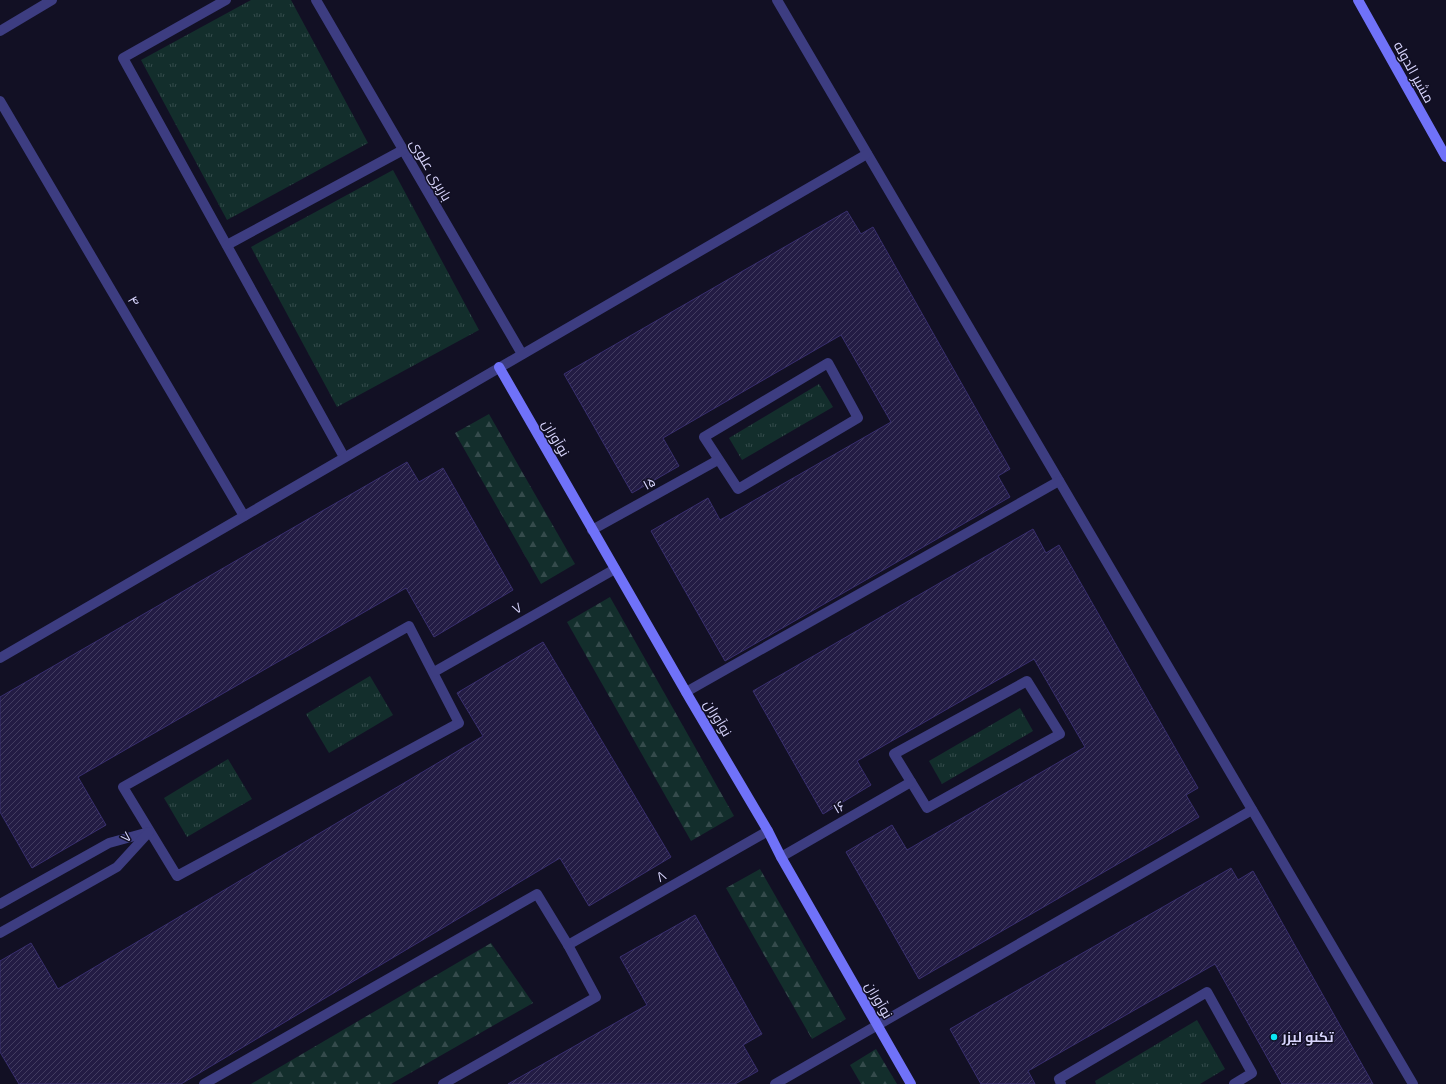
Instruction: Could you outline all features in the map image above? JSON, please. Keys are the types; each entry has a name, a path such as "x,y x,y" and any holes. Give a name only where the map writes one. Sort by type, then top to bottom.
{"street":[{"name":"مشیر الدوله","path":"1358,0 1446,157"},
{"name":"نوآوران","path":"499,368 768,831 781,857 911,1084"}],"lane":[{"path":"0,31 52,0"},
{"path":"226,0 123,58 344,457"},
{"name":"باربری علوی","path":"316,0 522,354"},
{"path":"777,0 1413,1084"},
{"name":"۴","path":"0,101 244,516"},
{"path":"227,245 403,150"},
{"path":"0,658 867,154"},
{"path":"828,363 858,418 738,488 718,460 704,438 828,363"},
{"name":"۱۵","path":"592,530 718,460"},
{"path":"686,692 1060,481"},
{"name":"۷","path":"434,672 615,569"},
{"path":"409,626 434,672 459,723 177,876 123,787 409,626"},
{"path":"1027,681 1060,734 927,808 911,782 894,754 1027,681"},
{"name":"۱۶","path":"781,857 911,782"},
{"path":"775,1084 1252,810"},
{"name":"۸","path":"568,945 768,831"},
{"name":"۷","path":"0,904 109,843 149,832"},
{"name":"۷","path":"0,933 117,867 149,832"},
{"path":"204,1084 537,894 568,945 596,997 443,1084"},
{"path":"1062,1084 1059,1079 1207,992 1252,1073 1234,1084"}],"green space":[{"path":"251,0 291,0 368,143 227,220 141,60"},
{"path":"393,170 479,330 337,407 251,247"},
{"path":"819,384 833,407 742,460 729,438"},
{"path":"489,414 575,564 541,584 455,433"},
{"path":"610,597 734,816 691,841 567,622"},
{"path":"370,676 393,715 329,753 306,714"},
{"path":"1020,708 1033,731 942,784 929,761"},
{"path":"228,759 252,799 187,837 164,798"},
{"path":"760,869 846,1019 812,1039 726,888"},
{"path":"491,943 533,1003 391,1084 251,1084"},
{"path":"1197,1020 1225,1069 1200,1084 1096,1084 1095,1081"},
{"path":"876,1049 897,1084 861,1084 850,1065"}],"building":[{"path":"847,211 861,234 873,227 1010,469 998,476 1010,497 725,661 651,531 708,498 720,520 891,422 841,335 663,438 679,466 632,493 564,374"},
{"path":"407,462 419,482 443,468 513,590 434,637 406,588 78,777 106,825 32,868 0,812 0,697"},
{"path":"1033,529 1046,553 1059,545 1198,788 1186,795 1199,817 919,979 846,852 892,825 907,850 1085,747 1034,659 857,761 871,785 823,814 753,691"},
{"path":"543,642 671,857 589,906 560,858 181,1084 19,1084 0,1052 0,961 31,943 58,989 483,736 457,693"},
{"path":"1231,868 1238,880 1253,871 1373,1084 1282,1084 1215,964 1028,1071 1035,1084 981,1084 950,1029"},
{"path":"695,915 762,1034 743,1045 758,1071 735,1084 508,1084 647,1005 620,957"}],"place":[{"name":"تکنو لیزر","path":"1274,1037"}]}
